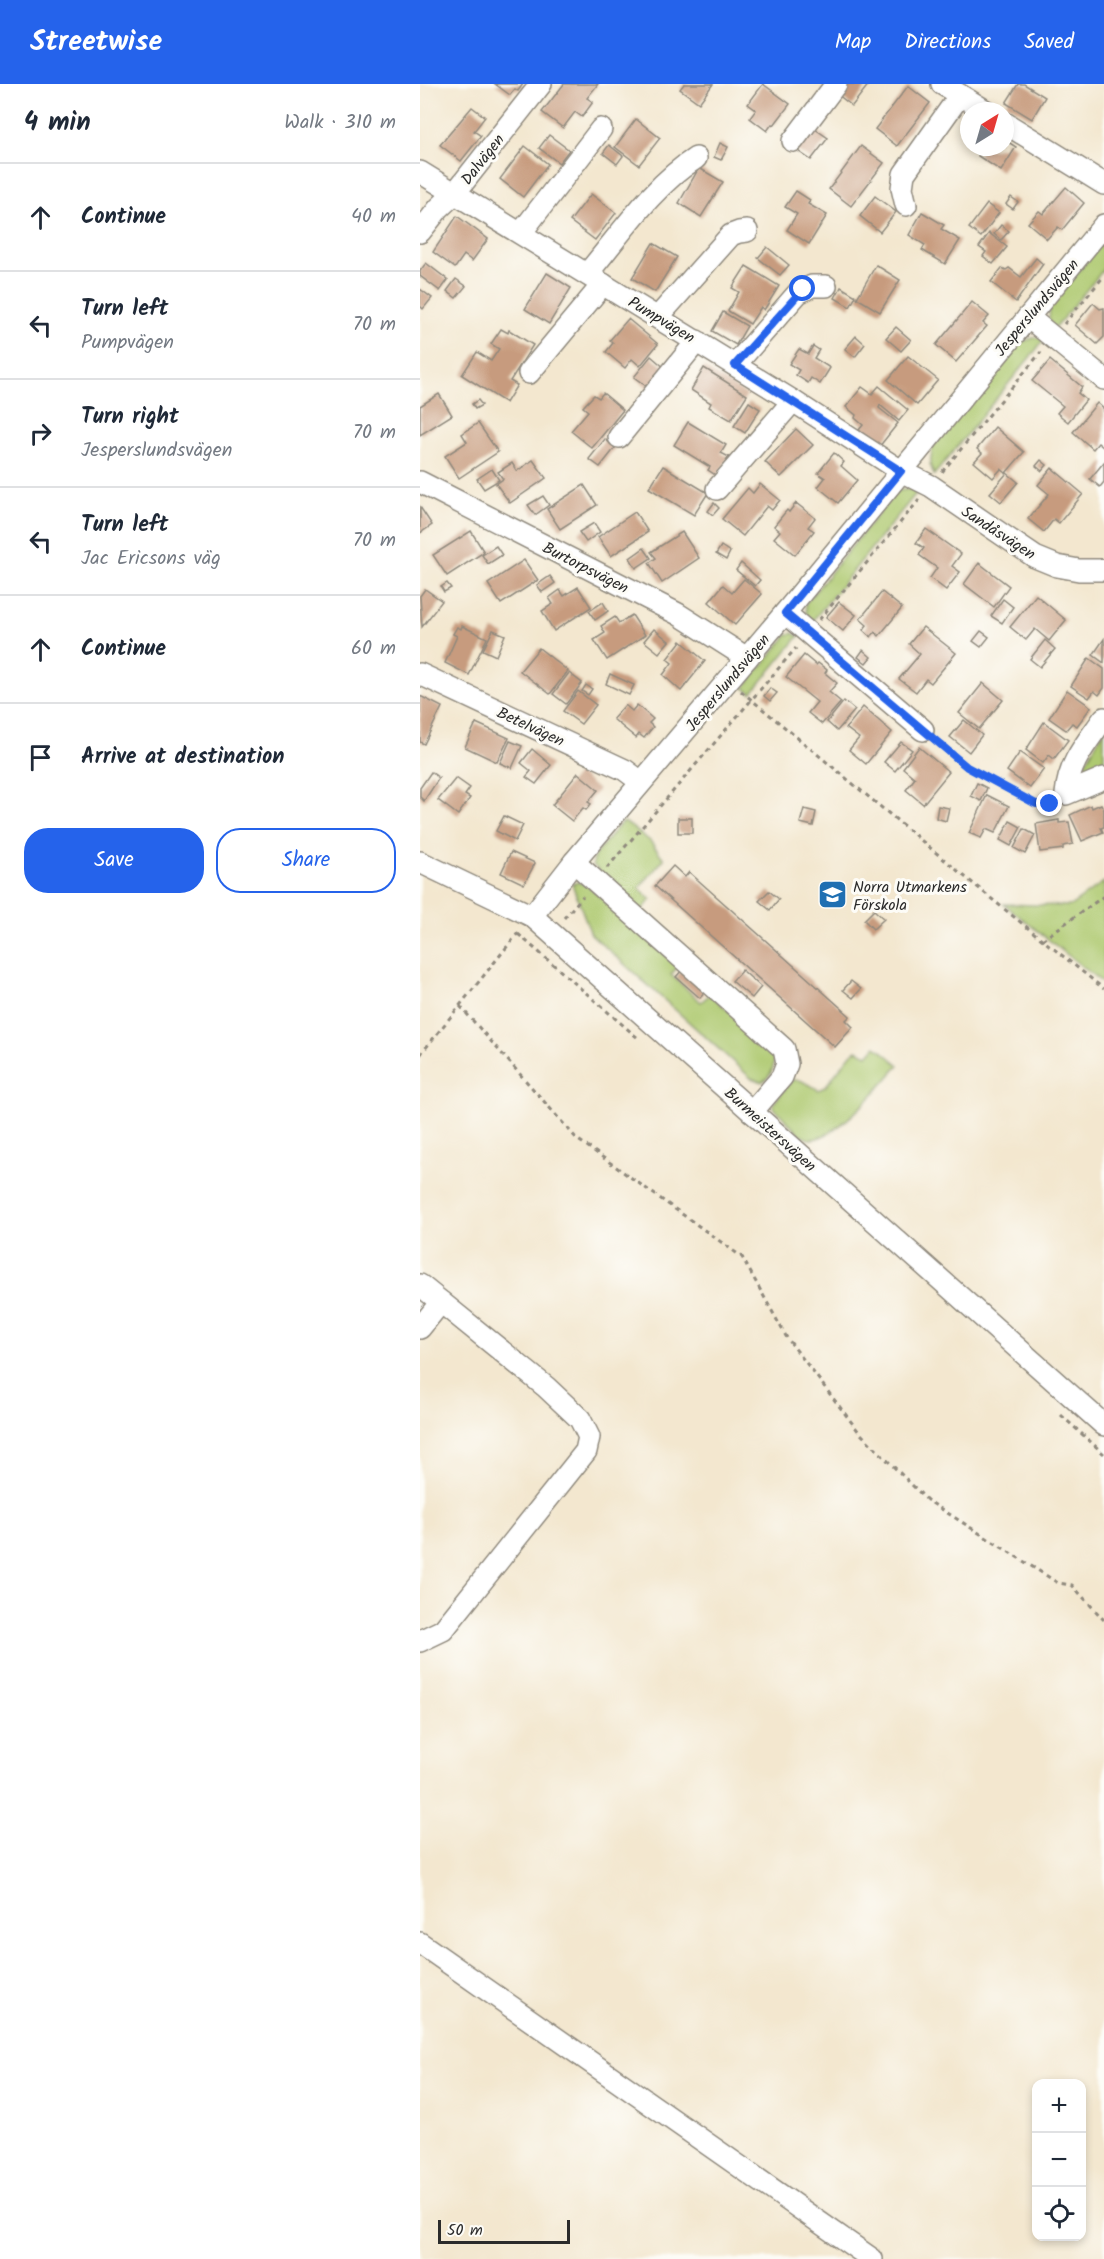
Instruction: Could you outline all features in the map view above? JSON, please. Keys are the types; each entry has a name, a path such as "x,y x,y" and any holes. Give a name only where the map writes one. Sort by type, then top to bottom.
{"street":[{"name":"Dalvägen","path":"420,232 439,207 456,193 541,84"},
{"path":"793,141 836,84"},
{"path":"906,205 902,188 904,174 951,90 971,102"},
{"path":"521,233 601,129"},
{"path":"1014,129 1104,184"},
{"path":"529,373 658,190 683,166 696,158"},
{"name":"Pumpvägen","path":"420,172 793,400 901,471"},
{"name":"Jesperslundsvägen","path":"532,916 574,862 785,613 1104,225"},
{"path":"658,317 731,235 747,231"},
{"path":"735,365 798,293 812,285 826,286"},
{"path":"1028,317 1104,380"},
{"path":"619,437 697,341"},
{"path":"717,489 793,400"},
{"name":"Sandåsvägen","path":"901,471 930,486 1035,557 1057,566 1079,570 1104,570"},
{"name":"Burtorpsvägen","path":"420,482 678,614 747,658"},
{"path":"785,613 923,730"},
{"name":"Betelvägen","path":"420,674 625,770 641,782"},
{"path":"1104,718 1072,765 1066,794 1104,778"},
{"name":"Burmeistersvägen","path":"420,862 532,916 1104,1425"},
{"path":"574,862 784,1049 787,1064 782,1077 752,1112"},
{"path":"420,1285 546,1387 580,1419 588,1437 586,1451 443,1629 420,1641"},
{"path":"420,1328 441,1302"},
{"path":"420,1943 872,2259"}],"path":[{"path":"551,933 808,633 1104,276"},
{"path":"728,681 1104,989"},
{"path":"923,730 967,767 1036,804 1050,804 1066,794"},
{"path":"1042,940 1104,896"},
{"path":"420,1055 532,916"},
{"path":"460,1006 577,1138 742,1257 787,1338 801,1357 859,1432 927,1500 1058,1583 1072,1585 1104,1620"}],"green space":[{"path":"1104,240 1104,269 1054,329 1049,320 1050,306"},
{"path":"1036,337 1044,340 934,475 930,464 933,446 1019,343"},
{"path":"908,489 918,491 811,623 807,619 805,604 897,491"},
{"path":"792,633 799,636 752,693 744,688 787,635"},
{"path":"1104,730 1104,771 1093,773 1084,765"},
{"path":"625,822 650,841 664,859 639,888 651,900 641,911 593,865 594,856 621,823"},
{"path":"578,882 587,885 678,966 671,975 701,1002 710,994 775,1054 772,1070 766,1079 762,1082 751,1078 591,934 572,884"},
{"path":"1104,882 1104,984 1004,904 1070,906"},
{"path":"876,1046 899,1065 856,1112 829,1133 816,1138 806,1138 775,1109 773,1104 792,1080 800,1080 819,1090 825,1087 852,1053 857,1050 868,1055"}],"building":[{"path":"495,84 523,84 518,91 515,89 510,95"},
{"path":"564,84 598,84 587,98 593,102 582,117 575,112 563,128 542,112"},
{"path":"684,84 713,84 699,103 680,89"},
{"path":"763,84 790,104 767,131 750,118 756,110 748,104"},
{"path":"845,84 869,84 852,106 837,94"},
{"path":"1018,84 1024,84 1045,97 1032,119 1014,108 1014,102 1007,102"},
{"path":"908,86 930,103 897,146 875,129"},
{"path":"472,107 485,117 474,131 481,136 461,161 440,145"},
{"path":"636,119 660,138 639,165 615,147"},
{"path":"812,127 828,138 811,160 795,149"},
{"path":"549,135 569,150 559,163 539,148"},
{"path":"720,143 728,147 721,160 714,157"},
{"path":"609,145 623,156 617,164 603,153"},
{"path":"525,146 548,164 523,197 500,179"},
{"path":"861,146 884,163 851,206 829,189"},
{"path":"978,156 1010,156 1001,171"},
{"path":"699,168 723,182 701,217 679,203"},
{"path":"1066,187 1084,203 1062,230 1058,227 1047,239 1028,223 1039,211 1043,214"},
{"path":"796,191 810,200 808,204 827,215 809,244 787,230 797,214 785,207"},
{"path":"591,194 616,213 595,240 570,221"},
{"path":"875,196 896,212 880,232 860,216"},
{"path":"1011,197 1018,202 1013,209 1006,204"},
{"path":"987,204 999,213 981,237 969,228"},
{"path":"922,212 944,225 941,229 960,240 945,264 922,250 925,245 909,235"},
{"path":"457,216 488,239 472,261 464,255 455,268 433,252"},
{"path":"1001,225 1009,231 1001,240 994,234"},
{"path":"989,233 1007,247 993,264 983,256 986,252 979,247"},
{"path":"653,243 677,257 655,292 632,278"},
{"path":"767,247 789,265 780,275 758,258"},
{"path":"1036,258 1043,264 1016,302 991,282 1002,268 1006,270 1009,268 1021,277"},
{"path":"426,263 448,280 440,291 420,276 420,271"},
{"path":"876,265 900,280 880,312 857,298"},
{"path":"746,266 779,286 764,310 761,307 750,324 728,311 739,292 732,288"},
{"path":"547,273 571,288 549,324 525,309"},
{"path":"456,279 466,286 456,298 447,291"},
{"path":"841,287 856,296 850,307 835,298"},
{"path":"420,289 432,298 423,309 420,306"},
{"path":"972,302 989,316 983,323 987,326 956,362 936,345"},
{"path":"1093,303 1100,309 1104,308 1104,337 1097,344 1075,325"},
{"path":"723,312 747,326 736,345 712,331"},
{"path":"628,319 658,344 640,366 632,359 625,368 606,352 613,343 610,340"},
{"path":"896,327 911,340 901,351 886,338"},
{"path":"501,329 508,333 509,330 533,345 510,381 517,385 506,403 462,375 477,352 491,361 499,349 491,344"},
{"path":"856,336 865,344 855,357 845,349"},
{"path":"813,346 819,350 814,358 830,368 820,384 811,378 808,383 796,375 799,370 789,364 799,349 808,354"},
{"path":"651,356 666,369 650,389 634,377"},
{"path":"908,356 938,380 917,405 888,380"},
{"path":"1050,360 1082,387 1078,393 1086,400 1068,422 1057,413 1063,406 1032,381"},
{"path":"704,368 747,395 731,420 709,407 711,403 691,390"},
{"path":"879,386 908,410 899,421 880,405 879,408 898,423 879,447 859,430 863,425 846,407 862,387 872,394"},
{"path":"603,393 623,410 592,448 571,431 588,411 583,407 594,395 599,398"},
{"path":"439,394 452,415 420,435 420,406"},
{"path":"478,400 482,405 475,409 472,404"},
{"path":"749,402 760,409 745,433 734,426"},
{"path":"1097,403 1104,409 1104,448 1098,443 1093,449 1073,432"},
{"path":"688,422 726,445 721,453 729,457 717,476 708,470 710,467 674,445"},
{"path":"478,423 498,452 459,478 445,456 467,442 462,434"},
{"path":"995,427 1024,452 1006,473 1001,469 993,478 974,462 982,453 977,449"},
{"path":"796,429 813,445 781,477 765,462"},
{"path":"605,439 615,448 600,467 589,459"},
{"path":"834,453 844,462 841,466 857,480 838,503 818,487 825,478 818,473"},
{"path":"533,460 546,478 510,503 496,484 503,479 498,472 512,463 517,471"},
{"path":"1041,460 1047,465 1042,471 1036,466"},
{"path":"1104,462 1104,482 1100,487 1090,479"},
{"path":"663,466 708,493 694,515 649,488"},
{"path":"1052,468 1083,494 1059,523 1054,519 1044,532 1028,519 1049,494 1038,485"},
{"path":"492,469 499,480 484,489 477,479"},
{"path":"1007,473 1018,482 1001,502 990,493"},
{"path":"760,484 780,500 772,510 767,506 743,536 722,519 748,488 753,493"},
{"path":"584,485 597,505 560,529 547,509"},
{"path":"543,496 549,505 535,515 528,505"},
{"path":"714,503 719,508 713,515 708,511"},
{"path":"796,503 815,518 808,527 814,531 795,555 774,538 780,531 774,526"},
{"path":"420,507 432,525 420,533"},
{"path":"635,512 648,532 611,556 598,537"},
{"path":"594,523 600,532 586,542 579,532"},
{"path":"926,529 961,554 952,566 960,572 946,590 930,578 937,568 919,555 924,548 916,543"},
{"path":"471,531 484,552 447,576 433,555"},
{"path":"682,532 699,558 662,583 649,563 656,558 651,552"},
{"path":"496,546 502,555 488,564 482,555"},
{"path":"721,546 730,552 726,560 716,554"},
{"path":"644,548 651,558 636,568 630,558"},
{"path":"524,560 538,580 501,604 488,584"},
{"path":"741,563 760,580 755,586 736,570"},
{"path":"979,563 1009,586 994,607 964,584"},
{"path":"550,576 555,583 542,592 537,585"},
{"path":"744,579 762,594 735,625 709,602 723,585 732,593"},
{"path":"447,583 451,588 444,592 441,587"},
{"path":"578,587 591,607 554,631 542,611 553,604 549,598 560,590 564,596"},
{"path":"425,589 442,601 422,627 420,596"},
{"path":"882,592 902,608 879,636 875,632 871,637 863,630 867,625 860,619"},
{"path":"1036,595 1066,620 1049,641 1035,629 1026,640 1010,627"},
{"path":"1003,599 1013,607 1002,623 991,616"},
{"path":"603,602 608,611 595,620 589,611"},
{"path":"839,602 856,615 843,631 826,617"},
{"path":"632,615 645,635 607,660 594,640 605,633 601,626 615,617 619,623"},
{"path":"462,626 487,638 469,675 445,663 457,636 453,634 457,627 461,629"},
{"path":"923,627 956,653 931,683 926,679 916,692 899,679 920,654 909,644"},
{"path":"654,629 669,641 659,653 644,641"},
{"path":"493,630 505,635 496,656 483,650"},
{"path":"981,631 989,637 981,647 973,641"},
{"path":"1104,639 1104,663 1093,655"},
{"path":"1045,640 1055,649 1040,667 1030,659"},
{"path":"681,641 705,661 681,691 663,675 672,663 667,659"},
{"path":"539,648 568,671 550,694 520,671"},
{"path":"863,650 871,657 866,663 858,657"},
{"path":"804,655 816,665 818,663 827,670 825,673 837,683 829,692 841,702 822,724 808,713 817,702 786,677"},
{"path":"1089,658 1104,669 1104,688 1099,695 1094,691 1089,698 1071,686"},
{"path":"569,673 582,683 566,704 553,694"},
{"path":"610,674 634,685 629,695 606,684"},
{"path":"983,683 1003,700 979,729 959,713"},
{"path":"586,685 592,689 588,695 582,691"},
{"path":"770,688 777,693 770,701 764,696"},
{"path":"1067,690 1091,707 1077,726 1072,723 1066,730 1049,718"},
{"path":"578,691 596,705 581,724 563,711"},
{"path":"420,696 442,707 424,744 420,742"},
{"path":"844,701 855,710 837,731 827,722"},
{"path":"625,705 632,711 637,705 653,719 649,723 653,727 644,738 639,734 636,738 613,719"},
{"path":"863,707 892,732 866,764 849,750 859,738 846,728"},
{"path":"964,720 982,735 969,752 950,737"},
{"path":"1044,722 1068,740 1054,759 1049,755 1043,763 1026,750"},
{"path":"476,723 509,738 497,762 465,747"},
{"path":"510,741 522,746 512,768 500,763"},
{"path":"901,742 912,750 895,771 884,762"},
{"path":"919,747 949,772 923,804 906,790 915,778 903,768"},
{"path":"532,749 551,765 536,784 526,777 531,771 521,763"},
{"path":"1020,752 1044,769 1030,788 1007,771"},
{"path":"431,772 439,778 424,801 420,797 420,788"},
{"path":"578,773 598,790 588,802 591,804 586,810 583,808 572,821 552,805"},
{"path":"456,778 470,788 465,795 470,798 458,815 438,800"},
{"path":"977,783 987,788 981,801 971,796"},
{"path":"987,795 1009,806 995,833 986,829 981,838 969,833"},
{"path":"1101,804 1104,810 1104,827 1101,828 1103,832 1082,841 1070,815 1091,805 1092,808"},
{"path":"938,806 949,808 946,821 936,818"},
{"path":"804,809 816,812 813,826 800,823"},
{"path":"504,816 523,825 515,841 496,831"},
{"path":"678,818 692,818 692,833 678,833"},
{"path":"1059,820 1059,823 1069,822 1073,844 1063,846 1063,849 1040,852 1036,824"},
{"path":"1010,821 1021,827 1011,846 1000,840"},
{"path":"1024,829 1035,835 1025,854 1014,848"},
{"path":"511,852 535,863 524,884 501,873"},
{"path":"673,866 685,877 689,872 850,1016 846,1020 853,1027 835,1047 655,886"},
{"path":"769,891 779,899 770,910 759,901"},
{"path":"874,910 884,919 873,929 864,920"},
{"path":"683,969 707,990 700,998 676,977"},
{"path":"742,970 761,987 752,998 732,981"},
{"path":"851,981 861,989 853,998 843,990"}],"place":[{"name":"Norra Utmarkens Förskola","path":"832,895"}],"route":[{"path":"803,289 735,365 901,471 785,613 967,767 1036,804 1050,804"}]}
